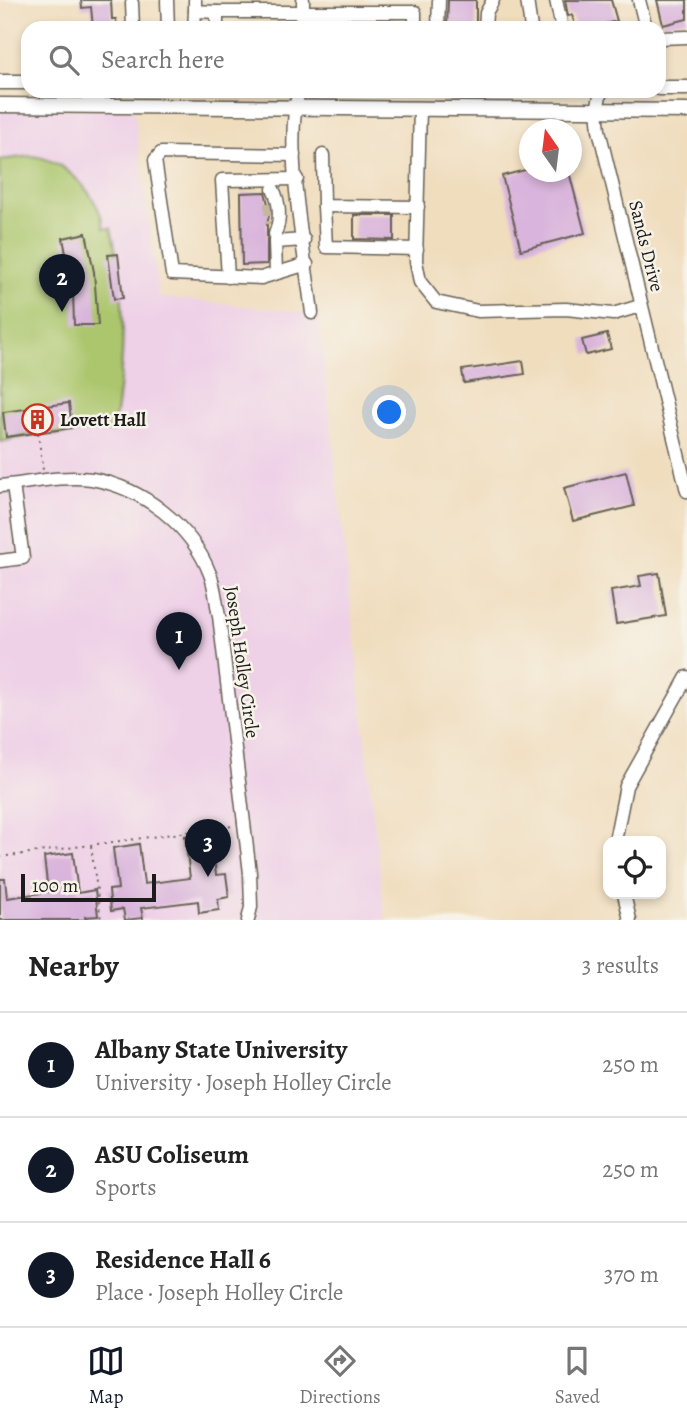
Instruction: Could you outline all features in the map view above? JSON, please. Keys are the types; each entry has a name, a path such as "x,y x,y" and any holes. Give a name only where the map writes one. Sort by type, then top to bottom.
{"main road":[{"path":"0,82 21,82"},
{"path":"666,88 687,88"},
{"path":"0,105 687,110"}],"street":[{"path":"167,0 168,21"},
{"path":"438,21 439,0"},
{"path":"485,21 486,13 493,0"},
{"path":"527,0 530,21"},
{"path":"556,0 560,21"},
{"path":"639,0 644,21"},
{"path":"132,3 133,21"},
{"path":"195,6 217,12 303,6 415,6"},
{"path":"217,12 217,21"},
{"path":"666,38 687,37"},
{"path":"297,98 294,107 294,155 313,313"},
{"name":"Sands Drive","path":"600,98 597,110 599,130 687,491"},
{"path":"420,109 416,249 420,282 436,302 478,311 566,309 613,314 640,306"},
{"path":"294,155 157,155 155,160 172,274 261,278 307,264"},
{"path":"323,155 326,247 416,249"},
{"path":"228,277 222,180 273,184 297,179"},
{"path":"272,203 273,184"},
{"path":"273,184 278,199 279,226 274,231 276,274"},
{"path":"324,206 418,207"},
{"path":"274,231 304,240"},
{"name":"Joseph Holley Circle","path":"7,485 91,479 122,487 155,504 179,527 198,552 210,574 219,616 250,873 248,920"},
{"path":"0,561 23,558 7,485"},
{"path":"616,836 620,803 630,776 687,677"},
{"path":"625,899 630,920"}],"path":[{"path":"38,433 44,481"},
{"path":"0,857 244,825"},
{"path":"91,845 101,920"}],"shaded area":[{"path":"0,108 134,110 159,297 319,314 385,920 0,920"}],"green space":[{"path":"31,156 43,158 68,171 96,204 104,228 111,228 120,279 123,330 113,432 100,430 54,435 52,431 0,442 0,160"}],"building":[{"path":"81,0 111,0 112,19 116,21 92,21 91,7 82,8"},
{"path":"448,0 476,0 476,21 447,21"},
{"path":"565,0 611,0 617,21 574,21 572,15 568,16"},
{"path":"657,0 687,0 687,19 666,24 666,21 662,21"},
{"path":"519,172 519,182 572,182 585,233 521,250 502,176"},
{"path":"265,192 270,212 267,224 267,264 242,265 241,193"},
{"path":"354,215 394,215 394,240 354,239"},
{"path":"86,233 94,272 98,325 74,325 73,290 63,238"},
{"path":"118,254 123,298 114,299 108,255"},
{"path":"607,334 611,349 586,355 582,340"},
{"path":"523,361 525,374 464,383 462,370"},
{"name":"Lovett Hall","path":"69,403 72,428 6,437 3,412"},
{"path":"626,472 634,506 573,521 564,488"},
{"path":"659,573 666,616 616,624 611,591 641,586 639,576"},
{"path":"211,833 216,875 226,874 229,897 218,899 219,910 199,913 198,901 141,908 143,918 125,920 123,909 111,911 109,890 118,889 113,848 139,844 144,884 190,878 185,836"},
{"path":"73,853 78,893 95,890 98,916 85,917 86,920 0,920 0,879 5,879 7,898 48,892 44,857"}],"tunnel":[{"path":"270,203 271,224"}],"place":[{"name":"ASU Coliseum","path":"62,312"},
{"name":"Lovett Hall","path":"37,420"},
{"name":"Albany State University","path":"179,670"},
{"name":"Residence Hall 6","path":"208,877"}]}
